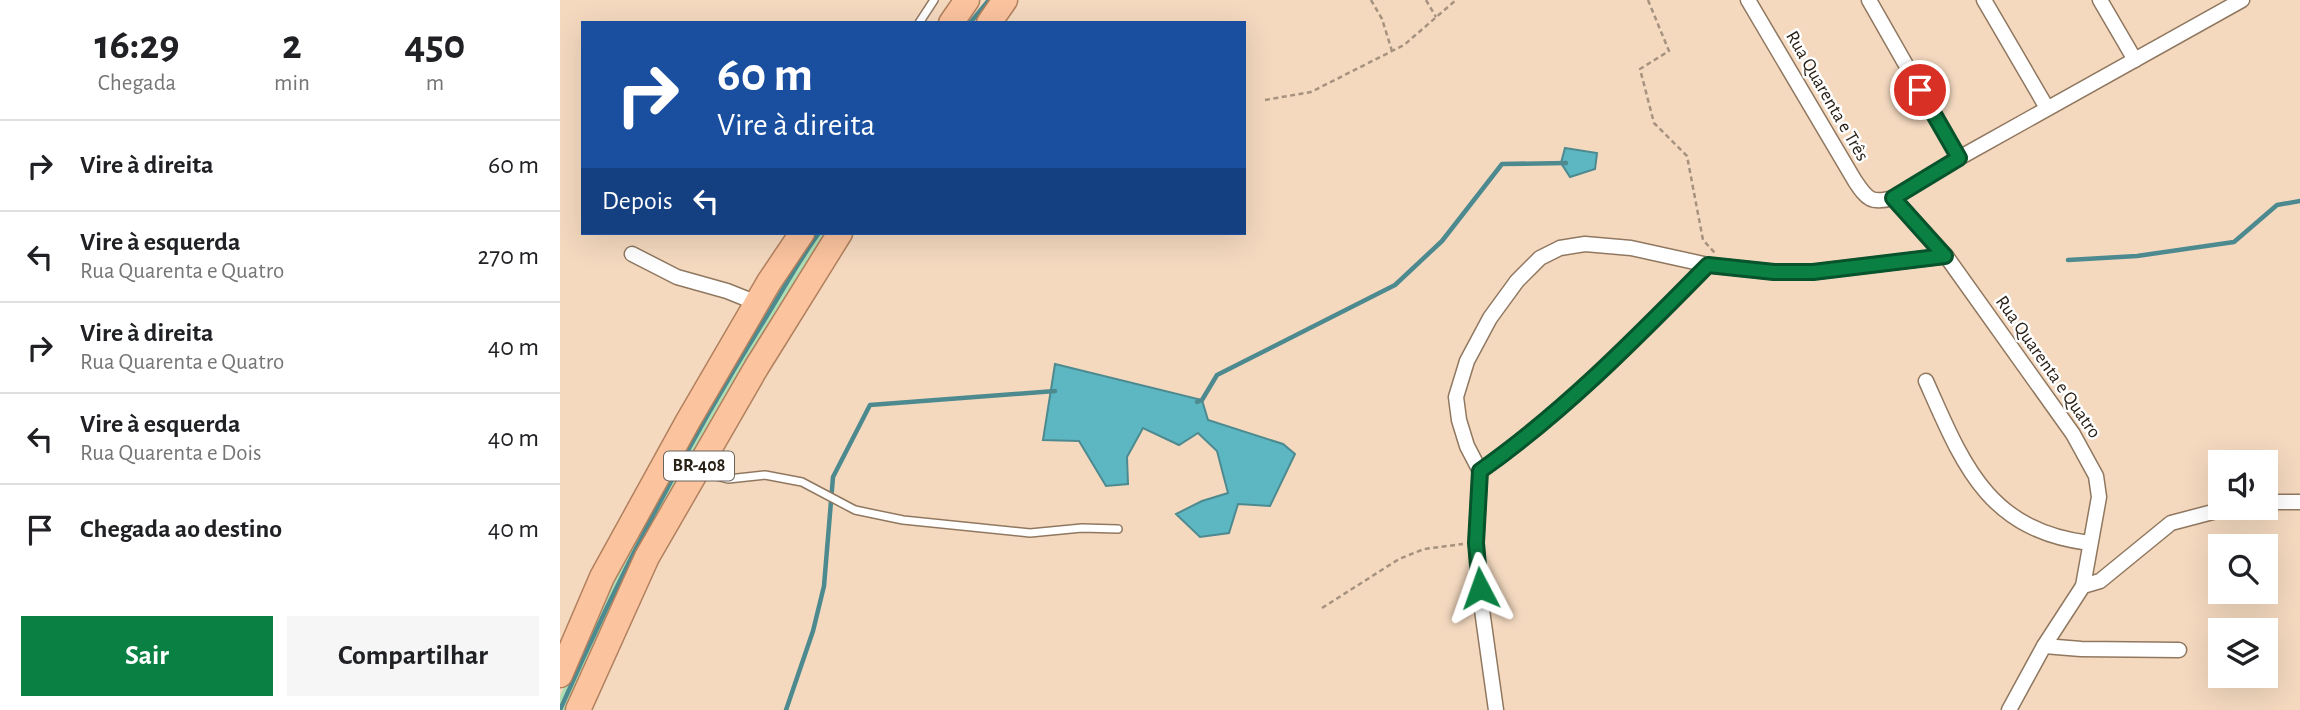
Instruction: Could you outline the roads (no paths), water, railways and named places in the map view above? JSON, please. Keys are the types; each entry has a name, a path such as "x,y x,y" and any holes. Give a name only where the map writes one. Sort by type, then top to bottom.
{"highway":[{"path":"951,21 967,0"},
{"path":"990,21 1005,0"},
{"name":"BR-408","path":"560,674 602,577 688,421 757,303 801,235"},
{"name":"BR-408","path":"578,710 647,557 756,368 839,235"},
{"path":"560,646 621,518 655,459 688,421"}],"street":[{"name":"Rua Quarenta e Três","path":"1748,0 1864,195 1871,200 1886,200"},
{"path":"1869,0 1959,158"},
{"path":"1984,0 2047,108"},
{"path":"2100,0 2135,60"},
{"path":"1886,200 2135,60 2219,5 2242,0"},
{"name":"Rua Quarenta e Quatro","path":"1886,200 1945,256 2073,434 2088,459 2096,477 2099,497 2083,586"},
{"path":"1496,710 1476,543 1480,471 1467,446 1456,397 1467,361 1490,318 1517,281 1540,258 1560,248 1585,244 1631,248 1708,265 1774,272 1813,272 1945,256"},
{"path":"632,254 677,277 727,291 757,303"},
{"path":"1480,471 1522,440 1604,369 1708,265"},
{"path":"1926,380 1961,459 1993,499 2025,525 2060,539 2089,543"},
{"path":"2278,502 2300,502"},
{"path":"2009,710 2044,646 2083,586 2100,581 2171,523 2208,513"},
{"path":"2044,646 2179,650"}],"lane":[{"path":"920,21 934,0"},
{"path":"697,471 728,480 765,475 781,477 802,482 855,510 903,520 1030,533 1082,528 1118,529"}],"water":[{"path":"1565,148 1597,153 1595,169 1570,177 1561,163"},
{"path":"1055,364 1202,400 1208,420 1283,444 1295,454 1270,506 1238,504 1229,533 1200,537 1176,514 1202,501 1228,493 1217,451 1198,433 1179,445 1143,428 1127,457 1128,484 1106,486 1079,441 1043,440"}],"waterway":[{"path":"972,21 989,0"},
{"path":"1197,402 1202,400 1217,375 1395,285 1442,241 1502,164 1566,163"},
{"path":"2068,260 2137,256 2234,242 2277,205 2300,201"},
{"path":"560,710 630,560 681,462 736,366 818,235"},
{"path":"786,710 813,631 824,586 833,477 870,405 1055,391"}]}
